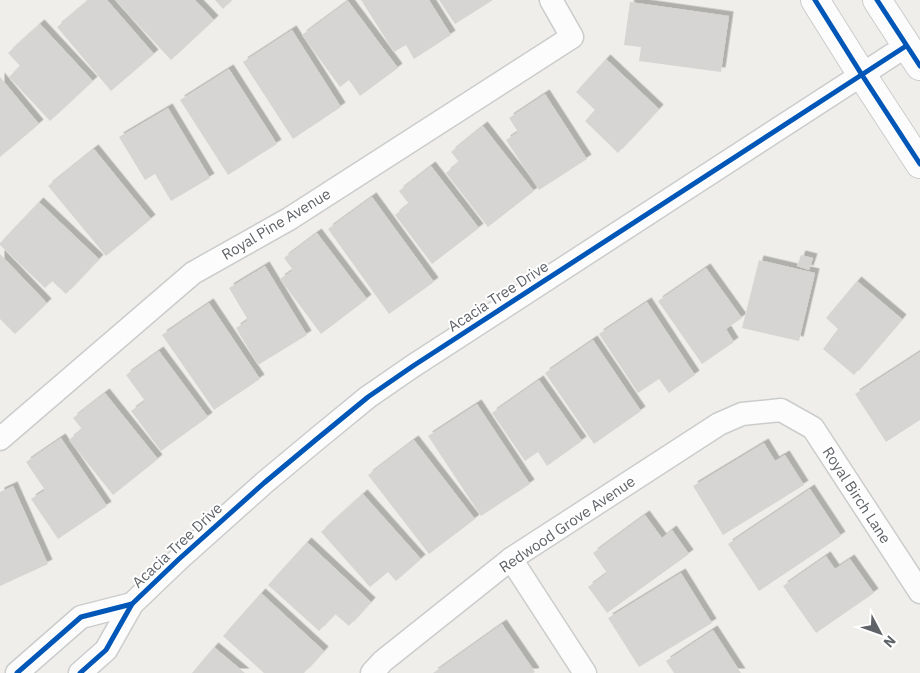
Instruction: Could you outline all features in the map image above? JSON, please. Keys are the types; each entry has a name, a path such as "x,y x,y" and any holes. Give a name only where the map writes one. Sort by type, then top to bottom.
{"street":[{"name":"Royal Pine Avenue","path":"0,439 193,273 289,218 572,37 551,0"},
{"path":"815,0 920,164"},
{"path":"877,0 913,56"},
{"name":"Acacia Tree Drive","path":"80,673 106,650 132,604 264,483 368,397 862,75 913,56"},
{"name":"Redwood Grove Avenue","path":"372,673 383,661 512,559 719,424 742,414 781,410"},
{"name":"Royal Birch Lane","path":"781,410 813,428 920,592"},
{"path":"512,559 585,673"},
{"name":"Acacia Tree Drive","path":"17,673 81,617 132,604"}],"building":[{"path":"89,0 107,0 154,54 111,91 57,27"},
{"path":"115,0 195,0 214,20 171,60"},
{"path":"215,0 232,0 223,9"},
{"path":"361,0 429,0 451,35 414,59 406,45 394,52"},
{"path":"439,0 493,0 455,24"},
{"path":"348,1 398,68 360,96 349,80 340,87 302,35"},
{"path":"630,2 729,16 721,72 639,61 641,47 624,45"},
{"path":"40,24 93,81 50,121 9,77 20,66 8,53"},
{"path":"292,30 341,107 293,139 243,62"},
{"path":"606,59 659,109 618,153 585,121 595,110 576,92"},
{"path":"229,69 277,144 228,175 180,100"},
{"path":"0,77 39,124 0,157"},
{"path":"545,94 587,159 539,190 506,140 518,132 509,118"},
{"path":"168,108 210,178 171,201 155,174 145,180 119,137"},
{"path":"483,126 534,191 488,227 446,173 459,162 451,152"},
{"path":"94,149 151,219 106,256 48,186"},
{"path":"431,166 479,228 432,264 395,215 409,204 399,191"},
{"path":"372,197 434,282 389,314 328,229"},
{"path":"39,202 99,259 66,294 52,281 45,288 0,245"},
{"path":"317,233 367,299 321,334 280,279 293,270 284,258"},
{"path":"0,254 47,303 15,334 0,319"},
{"path":"801,255 813,258 809,270 797,266"},
{"path":"759,260 815,273 799,341 742,328"},
{"path":"265,266 307,335 258,365 236,328 248,320 229,288"},
{"path":"706,268 742,318 726,329 734,342 702,364 658,301"},
{"path":"857,281 902,319 854,375 823,349 838,329 826,318"},
{"path":"647,302 695,375 669,393 659,379 638,393 599,334"},
{"path":"209,303 260,379 214,410 162,335"},
{"path":"593,340 641,411 594,444 545,373"},
{"path":"159,351 208,417 161,451 131,411 145,401 126,375"},
{"path":"920,352 920,420 886,442 855,394"},
{"path":"539,380 582,441 547,466 538,452 525,461 492,413"},
{"path":"105,393 158,459 113,495 69,440 82,429 73,418"},
{"path":"477,404 530,484 481,516 428,436"},
{"path":"61,438 107,506 58,539 31,499 45,490 26,462"},
{"path":"414,440 475,519 429,554 368,475"},
{"path":"764,443 775,461 785,455 804,485 723,535 693,486"},
{"path":"13,486 48,564 0,586 0,492"},
{"path":"810,489 841,536 759,591 728,544"},
{"path":"363,494 421,559 396,581 388,572 370,587 321,532"},
{"path":"645,515 662,538 672,530 689,554 607,613 588,587 607,573 593,553"},
{"path":"307,542 371,602 349,626 335,614 319,631 268,585"},
{"path":"826,556 835,569 850,559 874,593 816,633 783,586"},
{"path":"681,573 712,623 639,667 608,618"},
{"path":"261,593 324,651 304,673 264,673 223,636"},
{"path":"502,624 535,672 433,673"},
{"path":"713,630 741,673 674,673 666,661"},
{"path":"214,647 245,673 192,673"}],"cycle path":[{"path":"815,0 920,164"},
{"path":"877,0 920,66"},
{"path":"80,673 106,650 132,604 264,483 368,397 906,46"},
{"path":"17,673 81,617 132,604"}]}
